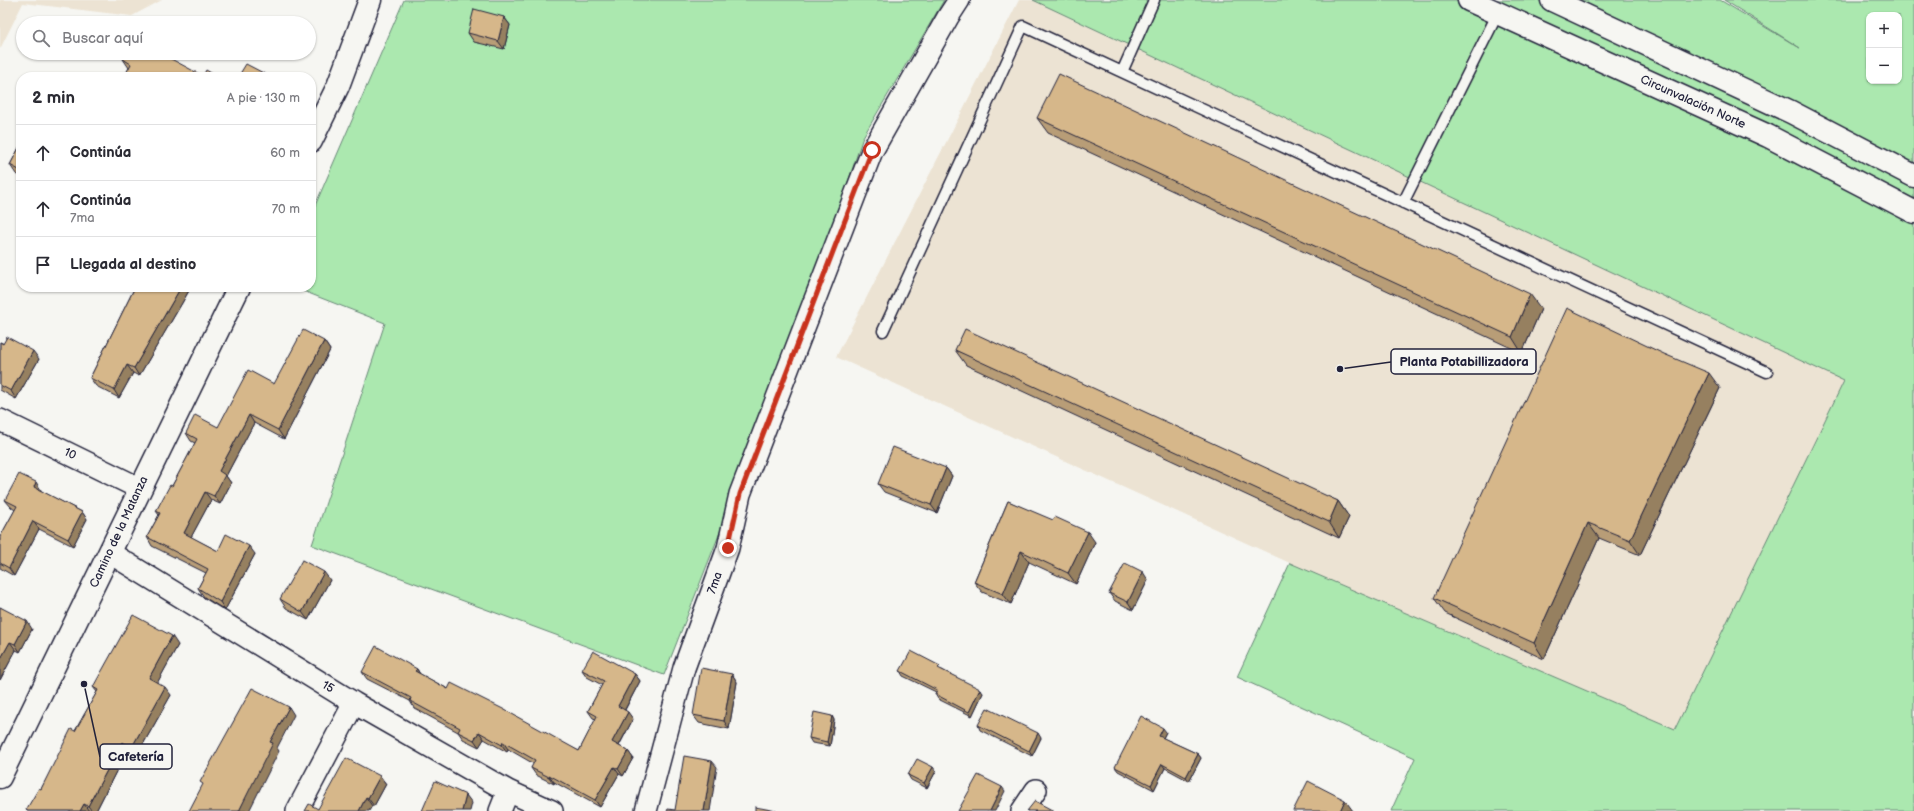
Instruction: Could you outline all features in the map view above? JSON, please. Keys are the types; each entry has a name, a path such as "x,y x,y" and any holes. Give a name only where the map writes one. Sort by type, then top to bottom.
{"main road":[{"path":"316,131 338,86 370,0"},
{"name":"Circunvalación Norte","path":"1469,0 1501,7 1768,136 1914,212"},
{"path":"1552,0 1791,112 1914,176"},
{"name":"Camino de la Matanza","path":"0,777 237,292"}],"street":[{"name":"7ma","path":"646,811 684,668 728,548 740,494 872,150 959,0"},
{"name":"10","path":"0,420 140,488"},
{"name":"15","path":"110,553 354,703 508,791 552,811"},
{"path":"297,811 354,703"},
{"path":"1022,811 1036,790"},
{"path":"500,811 508,791"}],"lane":[{"path":"1122,72 1154,0"},
{"path":"1403,202 1501,7"},
{"path":"883,331 1023,26 1767,372"}],"shaded area":[{"path":"0,0 162,0 132,16 23,3 0,49"},
{"path":"1019,0 1033,0 1844,381 1675,729 1290,563 836,357"}],"green space":[{"path":"404,0 944,0 863,137 797,336 664,675 312,545 385,323 306,292 316,292 316,203"},
{"path":"1033,0 1720,0 1800,48 1724,0 1914,0 1914,811 1391,811 1415,758 1237,677 1290,563 1675,729 1844,381"}],"building":[{"path":"474,9 504,17 498,41 468,33"},
{"path":"125,60 173,60 196,72 127,72 131,64"},
{"path":"246,64 261,72 241,72"},
{"path":"1059,74 1530,294 1512,337 1037,118"},
{"path":"16,154 16,168 10,165"},
{"path":"133,292 178,292 134,368 127,365 114,390 90,378"},
{"path":"1567,308 1664,354 1709,373 1630,540 1588,523 1534,643 1434,598"},
{"path":"965,329 1338,501 1329,522 955,350"},
{"path":"303,330 324,341 278,430 249,415 219,471 225,475 214,496 205,492 184,533 218,551 226,534 249,546 220,602 198,588 208,569 147,537 160,513 156,511 170,485 172,486 197,439 186,433 195,415 218,427 248,370 274,384"},
{"path":"7,337 33,351 11,391 0,385 0,342 3,344"},
{"path":"893,447 946,468 931,505 878,484"},
{"path":"19,474 36,482 34,487 82,512 68,539 33,521 9,568 0,563 0,537 17,506 5,500"},
{"path":"1008,501 1053,520 1055,517 1088,532 1068,573 1021,551 1003,594 974,582"},
{"path":"302,560 324,572 302,612 280,599"},
{"path":"1125,563 1143,572 1128,602 1109,593"},
{"path":"0,607 27,621 15,644 10,642 0,660"},
{"path":"133,615 172,636 149,678 165,687 132,747 122,742 88,806 84,804 80,811 26,810 39,788 41,789 71,729 75,731 98,690 93,687"},
{"path":"376,646 417,669 415,671 448,689 451,683 503,709 579,751 597,716 588,711 604,681 582,670 593,651 635,674 618,706 628,712 612,742 628,751 618,769 614,767 595,800 549,775 549,777 531,768 535,760 503,742 502,745 479,732 474,740 458,732 460,728 410,701 411,698 362,672"},
{"path":"911,651 940,666 938,668 980,689 969,712 935,694 937,690 900,671"},
{"path":"701,668 732,674 724,721 693,715"},
{"path":"252,688 289,707 270,742 273,743 239,811 189,811 203,784 200,782"},
{"path":"987,708 1038,733 1029,751 978,725"},
{"path":"814,712 832,716 827,742 809,738"},
{"path":"1141,716 1163,728 1159,736 1198,754 1186,777 1162,764 1151,785 1115,767"},
{"path":"684,756 712,761 704,811 667,811 668,809 675,810"},
{"path":"346,758 380,776 368,798 366,797 359,811 305,811 309,804 318,809"},
{"path":"917,759 933,767 924,783 908,775"},
{"path":"978,775 1002,787 990,811 958,811"},
{"path":"435,781 466,795 462,811 422,811"},
{"path":"1308,781 1345,800 1340,811 1293,811"},
{"path":"1035,801 1052,810 1052,811 1027,811"},
{"path":"755,807 777,811 755,811"}],"place":[{"name":"Planta Potabillizadora","path":"1340,369"},
{"name":"Cafetería","path":"84,684"}],"route":[{"path":"728,548 740,494 872,150"}]}
